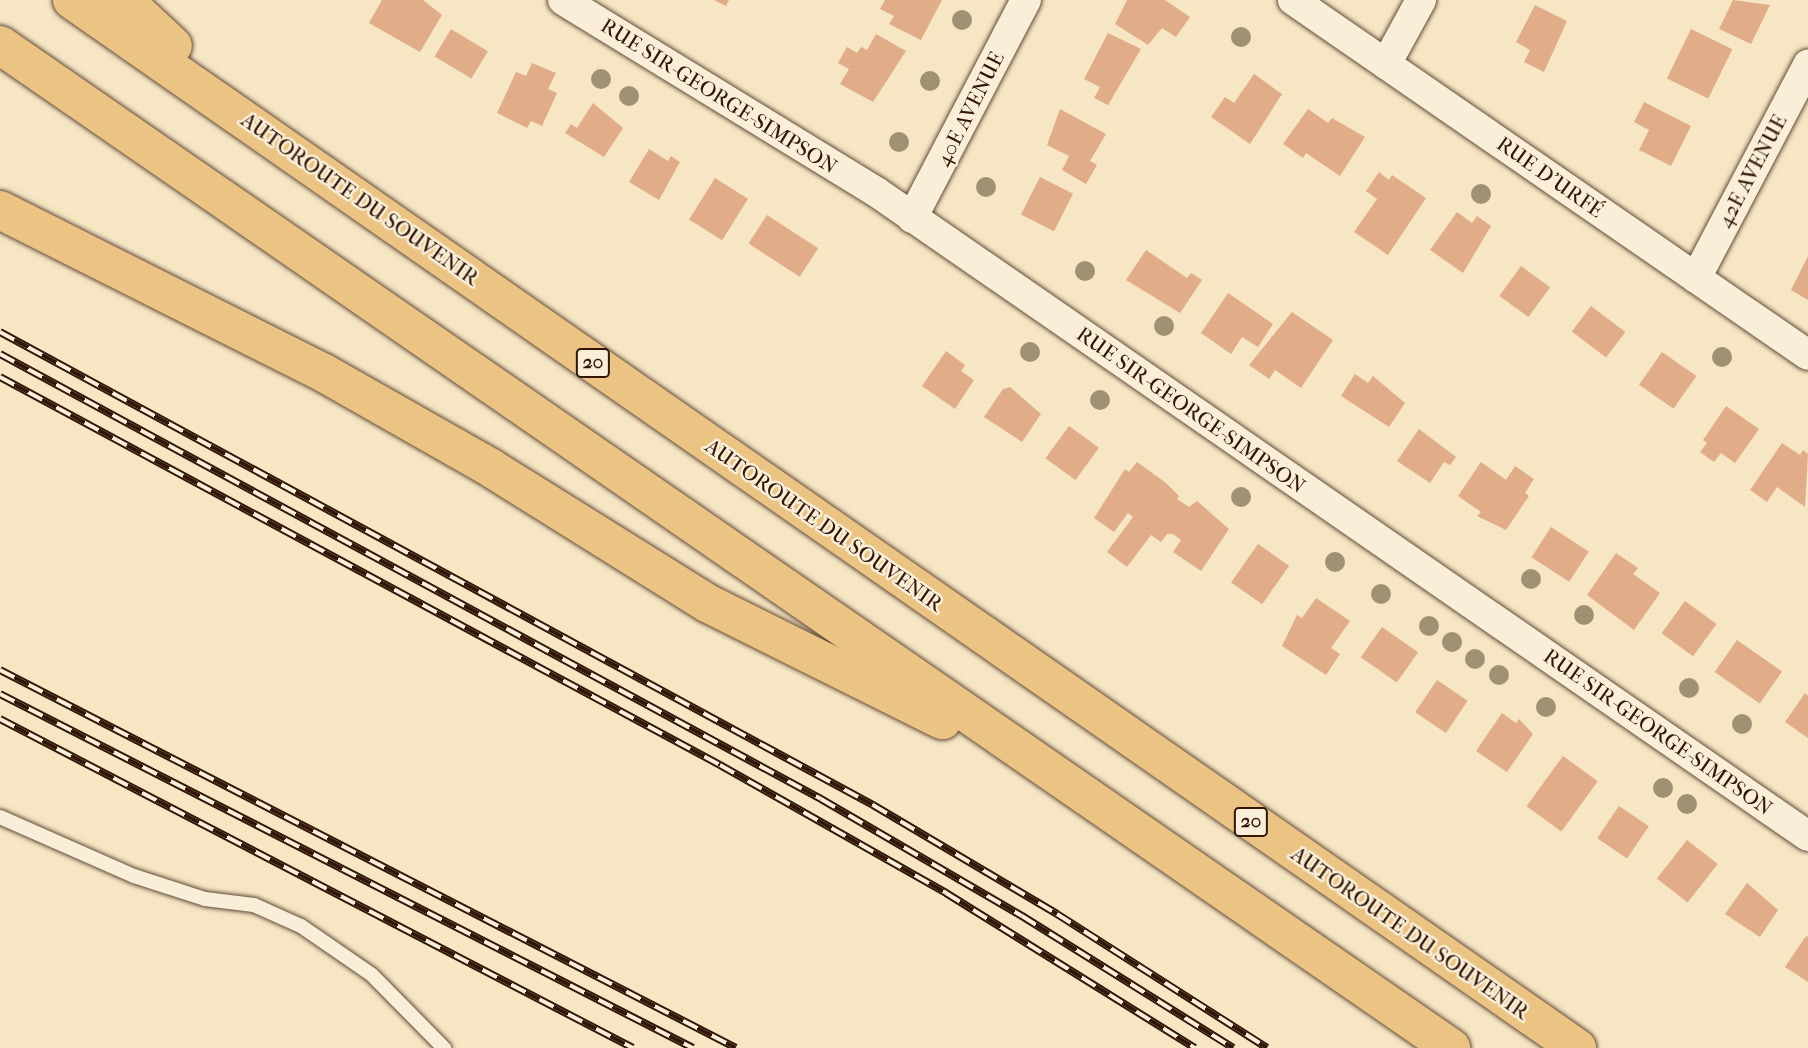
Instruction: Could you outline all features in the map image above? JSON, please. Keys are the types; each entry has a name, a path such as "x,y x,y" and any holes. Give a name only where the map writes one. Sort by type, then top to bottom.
{"highway":[{"name":"AUTOROUTE DU SOUVENIR","path":"72,0 1577,1048"},
{"path":"124,0 261,130"},
{"path":"0,46 1451,1048"},
{"path":"0,68 192,178"},
{"path":"0,210 347,386 491,468 707,603 1064,781"}],"street":[{"name":"40E AVENUE","path":"912,218 1026,0"},
{"name":"RUE D'URFÉ","path":"1293,0 1808,355"},
{"path":"1386,64 1421,0"},
{"name":"RUE SIR-GEORGE-SIMPSON","path":"573,2 912,218 1808,836"},
{"name":"42E AVENUE","path":"1696,278 1808,65"}],"lane":[{"path":"0,817 134,876 205,899 254,905 301,926 372,975 444,1048"}],"building":[{"path":"382,0 423,0 442,15 420,52 369,23"},
{"path":"714,0 729,0 726,6"},
{"path":"885,0 942,0 921,40 889,24 894,16 880,9"},
{"path":"1127,0 1165,0 1190,17 1176,37 1162,28 1148,45 1115,24"},
{"path":"1733,0 1770,5 1751,44 1719,29"},
{"path":"1535,5 1567,21 1544,72 1524,62 1530,50 1516,42"},
{"path":"451,29 488,51 471,79 435,56"},
{"path":"1691,29 1732,49 1708,99 1667,78"},
{"path":"1108,33 1141,49 1108,105 1094,98 1100,87 1084,79"},
{"path":"876,34 906,51 873,102 840,84 849,69 838,63 847,47 857,53 861,47 867,50"},
{"path":"532,63 556,73 548,89 557,93 542,126 531,121 527,128 497,113 516,72 526,76"},
{"path":"1254,74 1282,94 1250,144 1211,117 1225,97 1234,103"},
{"path":"1644,102 1691,126 1671,166 1639,150 1649,130 1634,122"},
{"path":"593,103 623,128 604,157 565,133 571,124 577,128"},
{"path":"1060,109 1106,134 1090,161 1097,165 1086,184 1062,170 1069,156 1047,145"},
{"path":"1308,109 1328,123 1332,118 1365,137 1340,176 1306,153 1303,158 1283,144"},
{"path":"649,149 668,161 671,156 680,162 659,200 629,182"},
{"path":"1379,172 1389,180 1392,175 1426,198 1388,255 1354,232 1377,199 1366,191"},
{"path":"1040,177 1073,194 1054,231 1021,214"},
{"path":"715,178 748,199 722,240 689,220"},
{"path":"1457,212 1472,223 1477,216 1491,226 1463,273 1430,250"},
{"path":"767,215 818,248 800,277 748,244"},
{"path":"1146,250 1187,278 1191,273 1202,280 1180,313 1126,280"},
{"path":"1808,256 1808,300 1791,290"},
{"path":"1521,266 1550,287 1528,317 1499,296"},
{"path":"1228,293 1273,324 1258,347 1242,337 1231,354 1201,333"},
{"path":"1591,306 1625,332 1606,357 1572,332"},
{"path":"1292,312 1333,340 1301,388 1275,370 1269,379 1249,365"},
{"path":"946,351 965,365 961,371 974,380 955,409 922,386"},
{"path":"1662,352 1696,376 1673,409 1639,385"},
{"path":"1355,374 1368,383 1373,376 1405,403 1389,427 1341,396"},
{"path":"1010,387 1041,414 1022,442 984,417 1003,389"},
{"path":"1726,406 1759,429 1735,463 1721,453 1714,462 1700,452 1707,443 1703,440"},
{"path":"1069,426 1099,448 1075,480 1045,458"},
{"path":"1419,429 1456,457 1450,465 1444,462 1430,483 1397,461"},
{"path":"1782,443 1800,455 1803,450 1808,454 1805,507 1777,487 1767,502 1750,490"},
{"path":"1137,462 1166,483 1179,496 1177,499 1189,507 1197,501 1229,529 1201,571 1173,552 1181,540 1173,534 1167,534 1161,542 1151,535 1127,567 1107,552 1133,517 1128,513 1114,532 1094,518 1125,469 1129,472"},
{"path":"1481,462 1506,480 1515,466 1534,479 1525,493 1529,496 1506,530 1477,516 1481,512 1458,496"},
{"path":"1551,527 1589,552 1569,582 1531,557"},
{"path":"1258,544 1289,566 1262,604 1231,583"},
{"path":"1616,553 1638,568 1633,574 1660,593 1634,630 1587,595"},
{"path":"1316,598 1350,621 1331,648 1340,654 1326,675 1282,646 1297,615 1302,618"},
{"path":"1685,601 1717,624 1693,656 1661,633"},
{"path":"1382,627 1418,652 1397,683 1361,657"},
{"path":"1737,640 1782,672 1760,703 1715,672"},
{"path":"1437,680 1468,701 1446,733 1415,712"},
{"path":"1805,693 1808,696 1808,738 1785,722"},
{"path":"1502,713 1516,723 1519,719 1533,734 1507,772 1476,751"},
{"path":"1563,756 1598,781 1561,831 1527,806"},
{"path":"1619,806 1649,826 1627,858 1597,838"},
{"path":"1687,840 1718,864 1688,903 1657,879"},
{"path":"1747,883 1778,910 1760,937 1725,914"},
{"path":"1806,936 1808,937 1808,982 1785,967"}],"railway":[{"path":"0,332 873,805 1057,914 1267,1048"},
{"path":"0,354 821,799 1022,916 1233,1048"},
{"path":"0,377 720,765 946,893 1195,1048"},
{"path":"0,670 736,1048"},
{"path":"0,694 693,1048"},
{"path":"0,719 633,1048"}]}
